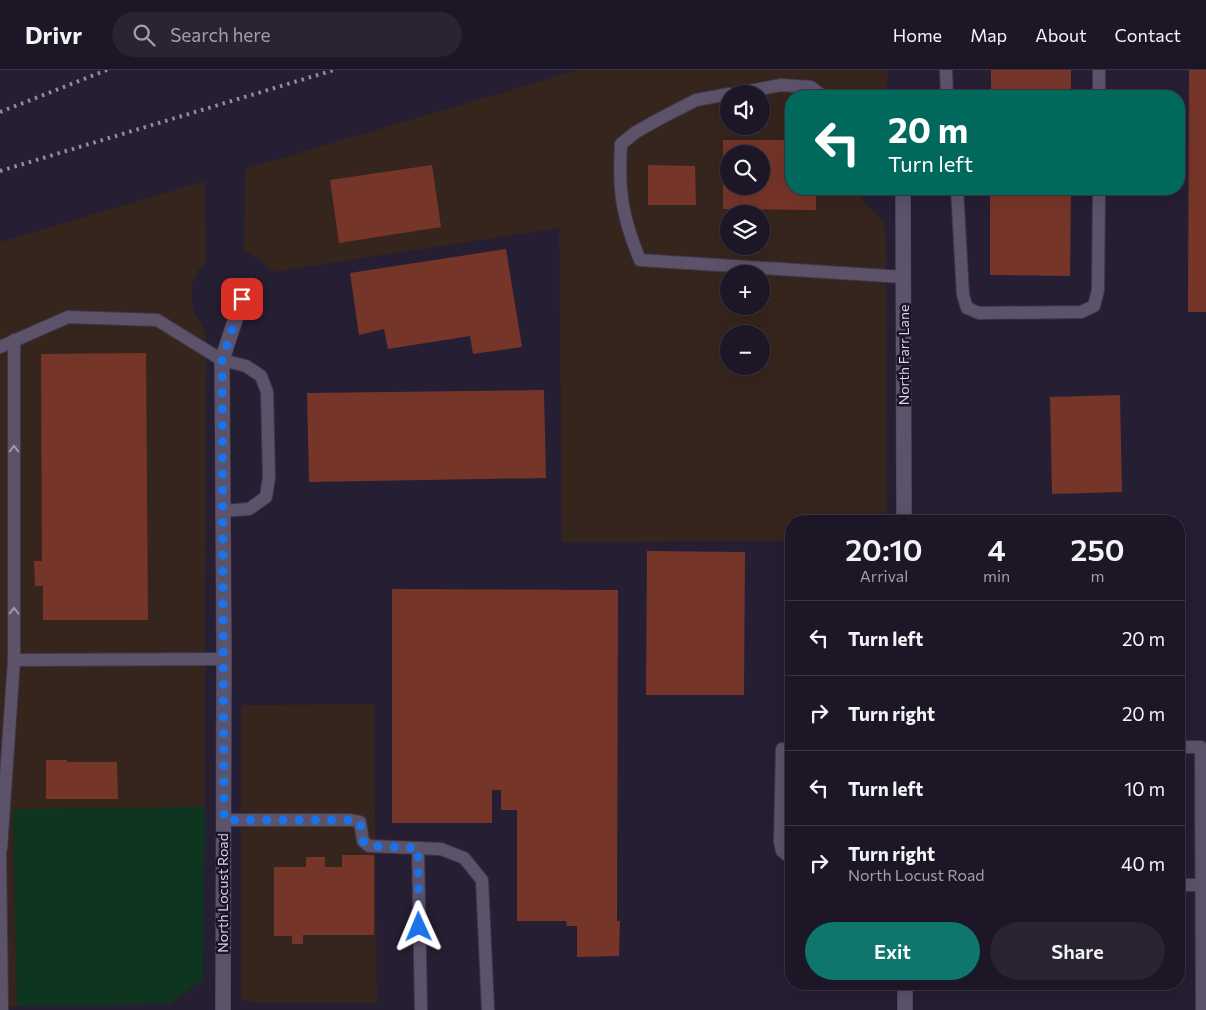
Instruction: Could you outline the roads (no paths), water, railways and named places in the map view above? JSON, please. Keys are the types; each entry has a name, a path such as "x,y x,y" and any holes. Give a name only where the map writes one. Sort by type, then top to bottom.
{"street":[{"name":"North Farr Lane","path":"903,195 904,515"},
{"name":"North Locust Road","path":"223,1010 224,659 222,360 242,299"},
{"path":"905,990 905,1010"}],"lane":[{"path":"946,70 946,90"},
{"path":"1099,70 1099,90"},
{"path":"770,87 780,85 811,87 815,90"},
{"path":"720,96 696,100 636,132 621,144 619,177 622,206 629,233 640,260 903,277"},
{"path":"957,195 963,295 967,308 979,313 1081,312 1094,306 1098,290 1099,195"},
{"path":"0,347 68,317 157,320 222,360 246,366 261,376 267,392 269,477 266,498 249,509 223,512"},
{"path":"2,1010 0,849 14,660 14,340"},
{"path":"14,660 224,659"},
{"path":"1185,748 1201,747 1204,885 1202,1010"},
{"path":"782,750 780,842 782,851 785,853"},
{"path":"224,820 351,820 360,822 363,841 369,846 441,849 464,858 482,880 488,1010"},
{"path":"418,848 421,1010"},
{"path":"1185,885 1204,885"}],"railway":[{"path":"0,112 107,70"},
{"path":"0,171 334,70"}]}
